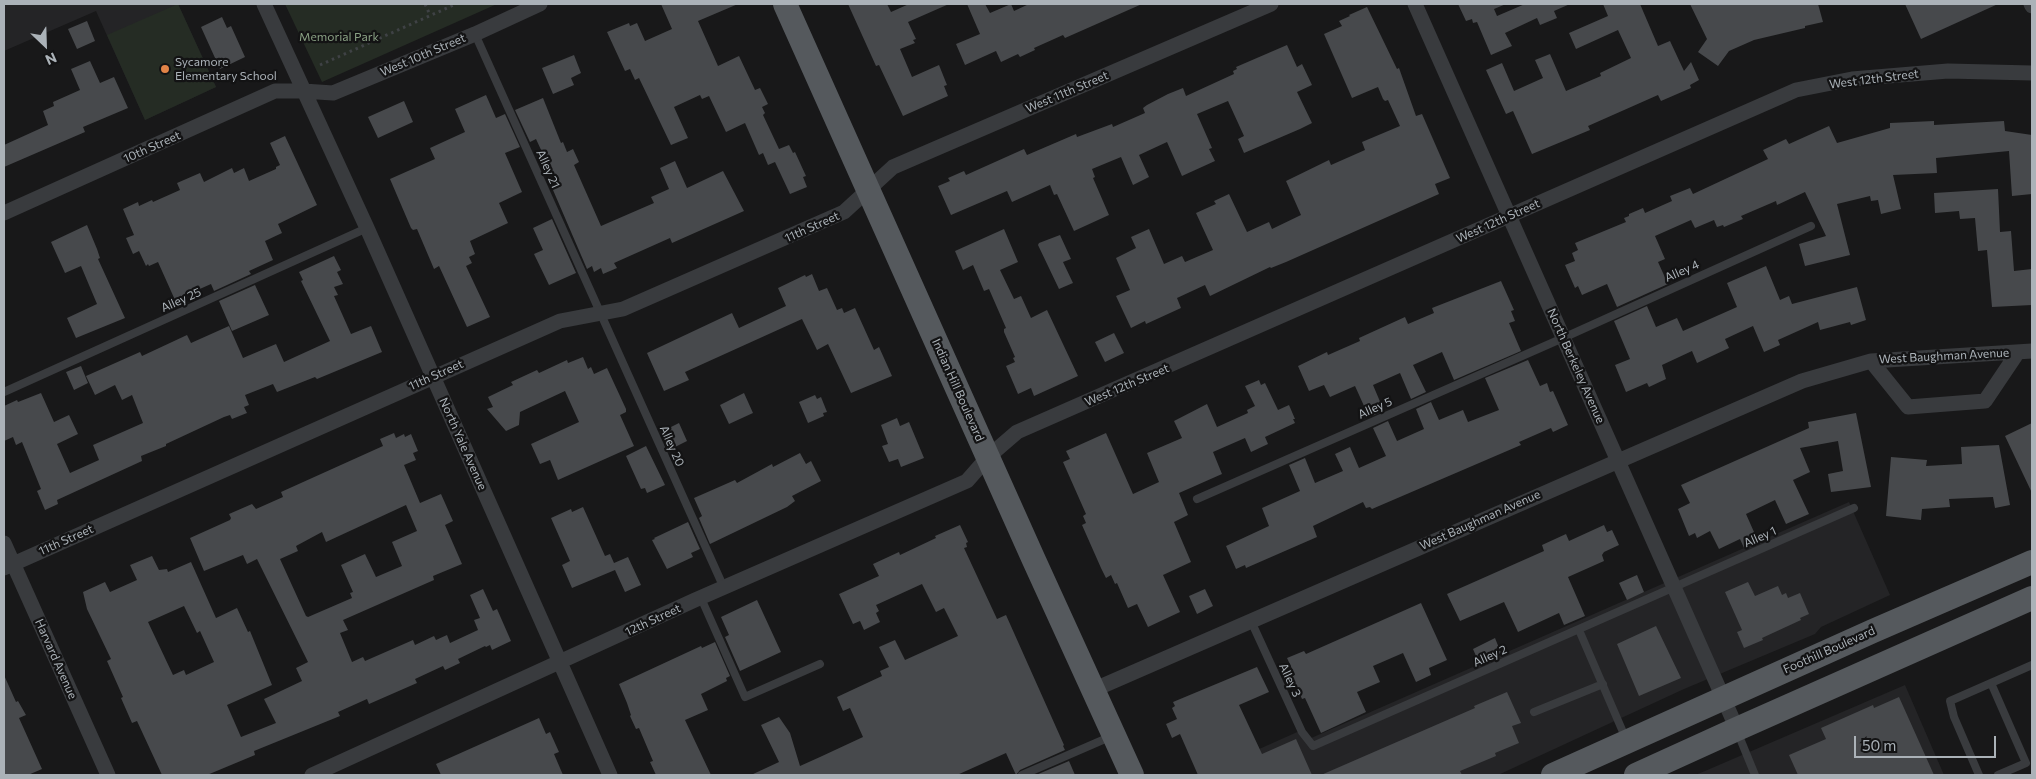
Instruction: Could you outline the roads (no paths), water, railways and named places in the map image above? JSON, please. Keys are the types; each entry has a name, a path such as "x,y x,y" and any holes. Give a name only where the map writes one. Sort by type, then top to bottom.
{"main road":[{"name":"Indian Hill Boulevard","path":"785,4 1132,775"},
{"name":"Foothill Boulevard","path":"1553,775 1724,697 2032,562"},
{"path":"1636,775 2032,598"}],"street":[{"name":"North Yale Avenue","path":"264,4 367,228 610,775"},
{"name":"West 10th Street","path":"303,91 334,93 475,34 540,4"},
{"name":"West 11th Street","path":"869,190 894,167 1271,4"},
{"name":"North Berkeley Avenue","path":"1415,4 1737,729"},
{"name":"West 12th Street","path":"988,457 1017,432 1796,90 1852,79 1948,71 2032,73"},
{"name":"10th Street","path":"4,213 275,91 303,91"},
{"name":"11th Street","path":"8,566 560,321 623,309 844,212 869,190"},
{"name":"West Baughman Avenue","path":"1871,361 1908,408 1986,401 2025,352"},
{"name":"West Baughman Avenue","path":"1093,690 1802,381 1871,361 2025,352"},
{"name":"12th Street","path":"312,775 333,771 701,598 967,481 988,457"},
{"name":"Harvard Avenue","path":"4,543 8,566 108,775"}],"lane":[{"name":"Alley 21","path":"475,34 600,314"},
{"name":"Alley 4","path":"1563,338 1811,226"},
{"name":"Alley 25","path":"4,392 367,228"},
{"name":"Alley 20","path":"600,314 724,588"},
{"name":"Alley 5","path":"1197,499 1563,338"},
{"name":"Alley 1","path":"1675,586 1854,508"},
{"name":"Alley 2","path":"1313,746 1675,586"},
{"path":"701,598 745,697 820,664"},
{"name":"Alley 3","path":"1251,621 1302,732 1313,746"},
{"path":"1578,630 1627,741"},
{"path":"1979,775 1954,717 1950,701 2032,665"},
{"path":"1534,712 1603,684"},
{"path":"1991,684 2026,763 1998,775"},
{"path":"1737,729 1755,775"},
{"path":"1022,775 1114,735"}],"place":[{"name":"Sycamore Elementary School","path":"165,69"}],"park label":[{"name":"Memorial Park","path":"339,37"}]}
